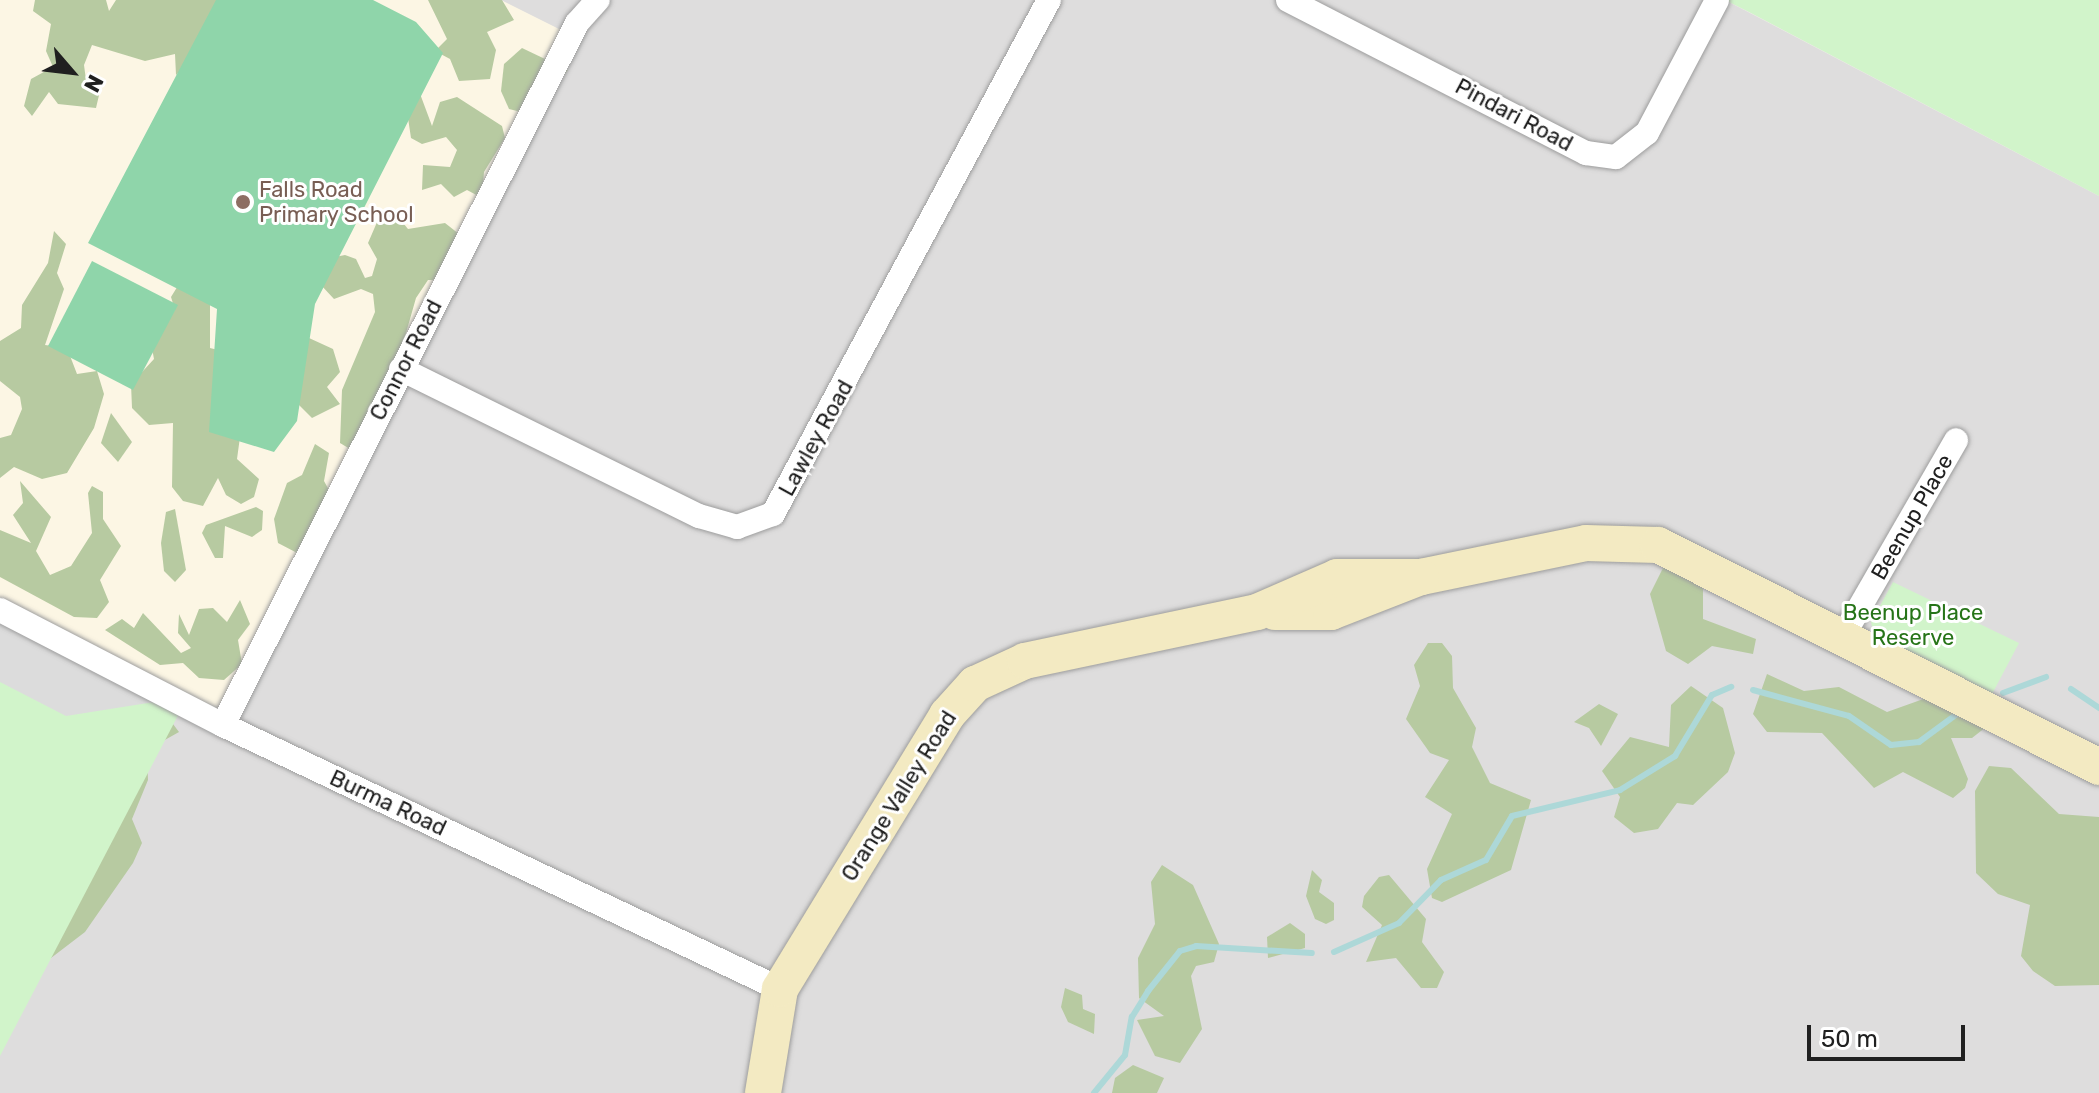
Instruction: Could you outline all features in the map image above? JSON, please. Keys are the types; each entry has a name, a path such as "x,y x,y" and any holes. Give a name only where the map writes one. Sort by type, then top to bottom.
{"street":[{"name":"Connor Road","path":"223,725 577,23 598,0"},
{"name":"Lawley Road","path":"401,369 699,516 737,527 773,514 1049,0"},
{"name":"Pindari Road","path":"1288,0 1586,153 1616,157 1647,133 1717,0"},
{"name":"Beenup Place","path":"1843,636 1956,440"},
{"name":"Orange Valley Road","path":"763,1093 780,989 947,715 975,684 1025,661 1257,612 1331,612 1421,577 1586,543 1658,545 1843,636 2042,742 2099,767"},
{"name":"Burma Road","path":"0,610 223,725 780,989"},
{"name":"Orange Valley Road","path":"2042,742 2073,771 2099,781"}],"shaded area":[{"path":"0,0 1725,0 2099,196 2099,1093 0,1093"},
{"name":"Falls Road Primary School","path":"0,0 501,0 571,35 223,725 0,610"},
{"path":"0,610 173,699 66,716 0,682"}],"green space":[{"path":"35,0 106,0 109,11 116,0 254,0 176,75 175,54 145,61 92,45 84,65 86,80 100,91 96,108 58,104 49,92 32,116 24,106 31,79 53,67 46,51 51,24 33,11"},
{"path":"216,0 373,0 416,22 443,53 315,304 297,421 274,452 209,432 217,309 88,243"},
{"path":"428,0 502,0 514,20 487,32 496,50 490,79 459,81 450,59 435,51 447,39"},
{"path":"1725,0 2099,0 2099,196 1749,12"},
{"path":"522,48 568,70 533,115 509,109 501,91 504,64"},
{"path":"419,91 432,126 440,102 457,97 502,126 505,138 484,172 482,198 467,190 454,197 441,184 422,190 423,165 450,167 457,150 446,137 422,144 411,138 408,118"},
{"path":"381,213 395,213 408,229 445,223 459,234 436,280 428,280 416,298 398,361 350,449 340,443 342,390 375,312 373,294 361,289 334,299 320,284 335,257 345,255 356,259 365,278 372,276 377,259 368,243"},
{"path":"54,231 66,244 57,273 64,289 45,345 67,348 77,374 97,371 104,394 94,428 67,473 42,479 14,467 0,478 0,438 11,435 22,409 20,397 0,381 0,341 21,328 22,305 48,263"},
{"path":"92,261 178,305 133,390 48,346"},
{"path":"179,284 210,300 210,348 218,350 240,437 237,459 259,479 254,497 241,504 226,495 218,478 203,506 183,501 172,487 173,423 149,425 132,408 131,384 154,359 151,343 175,310 171,297"},
{"path":"309,338 333,349 340,372 327,387 340,404 312,418 296,402"},
{"path":"111,413 132,442 118,462 101,443"},
{"path":"315,444 329,453 324,481 330,492 301,555 278,543 274,519 287,483 302,475"},
{"path":"20,481 51,517 36,551 50,575 71,566 92,533 88,493 92,486 103,492 103,519 121,546 100,580 109,602 97,618 74,617 0,577 0,530 31,543 13,515 23,503"},
{"path":"256,507 263,511 262,530 252,537 225,526 223,558 215,558 202,533 206,525"},
{"path":"175,509 186,570 175,582 164,571 161,543 166,512"},
{"path":"1664,566 1703,579 1703,619 1756,639 1753,654 1712,646 1688,664 1666,651 1650,594"},
{"name":"Beenup Place Reserve","path":"1893,582 2019,643 1991,696 1874,635 1871,622"},
{"path":"240,600 250,624 238,640 242,664 224,680 199,678 183,663 160,665 105,630 122,619 134,628 143,613 181,653 191,648 178,633 179,614 189,635 199,609 213,608 227,622"},
{"path":"0,610 184,704 0,1056"},
{"path":"1428,643 1442,643 1452,656 1453,688 1476,728 1472,747 1490,783 1531,800 1511,870 1442,902 1432,898 1427,869 1452,814 1425,797 1449,760 1430,753 1406,719 1420,686 1414,665"},
{"path":"1767,674 1804,691 1839,687 1887,712 1929,697 1986,727 1972,738 1951,738 1968,779 1965,788 1953,798 1903,772 1874,788 1822,733 1767,732 1753,714"},
{"path":"66,679 85,690 80,708 94,715 175,706 170,720 179,732 147,750 148,780 132,819 142,843 133,863 85,932 51,958 39,946 26,789 36,782 68,818 75,780 90,792 85,819 91,824 109,794 82,767 87,743 73,745 58,760 46,749 45,698 55,680"},
{"path":"1691,686 1723,708 1735,753 1728,772 1693,805 1677,803 1658,829 1634,833 1614,817 1620,797 1602,771 1630,737 1669,747 1671,705"},
{"path":"1599,704 1618,714 1601,746 1589,728 1574,722"},
{"path":"1989,766 2011,768 2059,814 2099,817 2099,985 2055,986 2033,971 2021,956 2030,905 1998,894 1976,873 1975,791"},
{"path":"1162,865 1193,885 1219,944 1214,962 1196,966 1191,976 1202,1029 1180,1063 1155,1056 1137,1020 1164,1016 1139,998 1138,958 1155,924 1151,882"},
{"path":"1312,870 1322,880 1319,892 1334,903 1334,920 1326,924 1315,919 1306,896"},
{"path":"1389,875 1426,919 1422,942 1444,972 1437,988 1421,988 1396,958 1366,962 1382,925 1362,907 1364,896 1379,877"},
{"path":"1290,923 1305,934 1305,948 1268,958 1267,937"},
{"path":"1065,988 1082,995 1083,1009 1095,1014 1094,1034 1068,1022 1061,1007"},
{"path":"1133,1065 1164,1078 1157,1093 1112,1093 1115,1078"}],"waterway":[{"path":"2003,693 2046,677"},
{"path":"1334,952 1399,923 1441,880 1486,860 1512,816 1620,790 1675,756 1712,695 1731,687"},
{"path":"2071,689 2099,708"},
{"path":"1753,690 1849,716 1891,745 1919,742 1961,711"},
{"path":"1094,1093 1125,1055 1132,1017 1180,951 1196,946 1312,953"}],"place":[{"name":"Falls Road Primary School","path":"243,202"}]}
